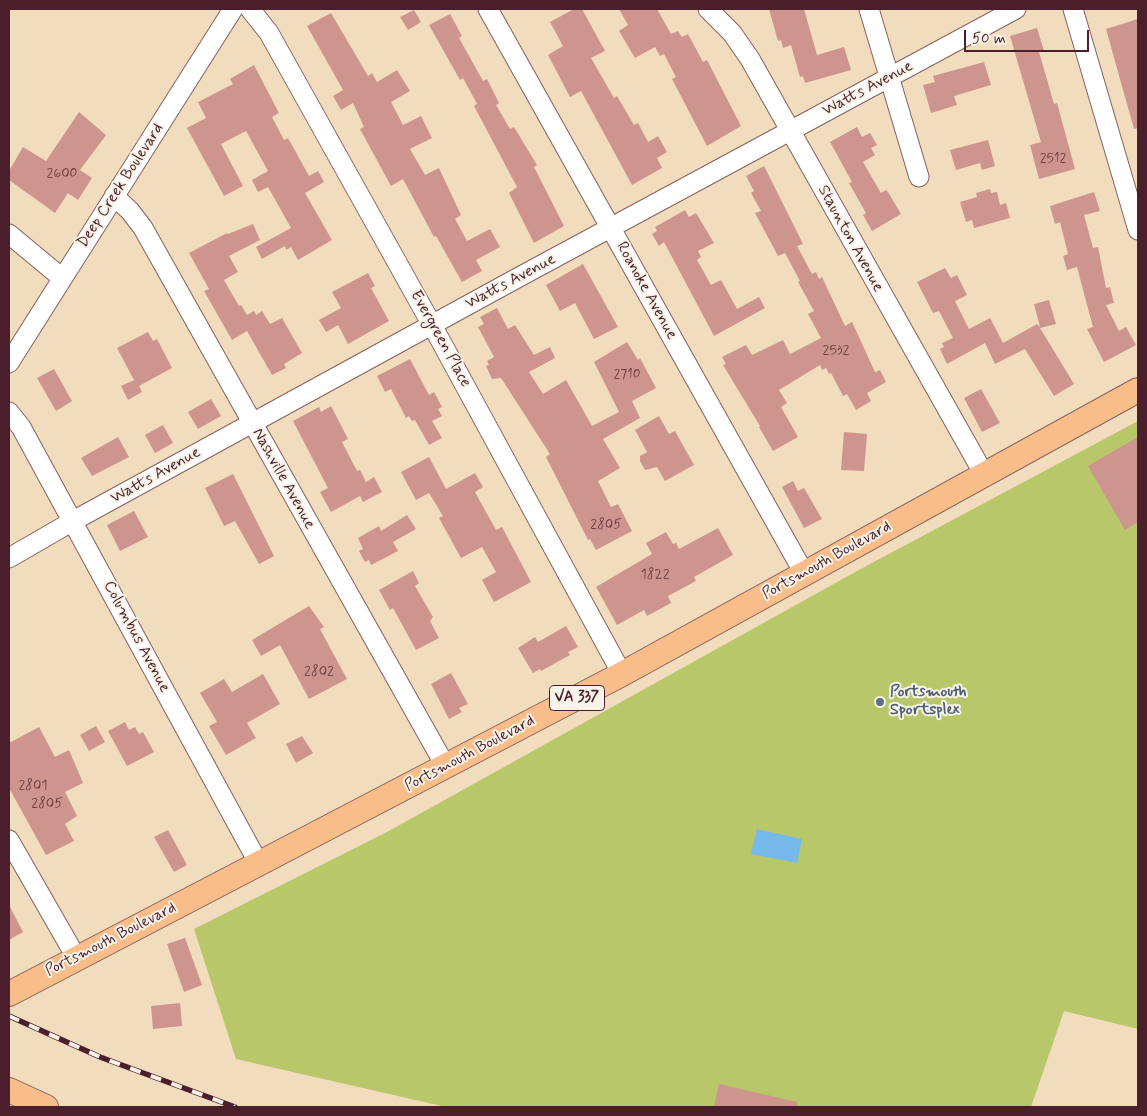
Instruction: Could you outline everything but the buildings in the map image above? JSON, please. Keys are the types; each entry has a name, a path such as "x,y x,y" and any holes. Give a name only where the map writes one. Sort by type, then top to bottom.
{"main road":[{"name":"Portsmouth Boulevard","path":"9,994 76,957 259,864 622,674 804,573 985,476 1138,390"},
{"path":"9,1090 46,1107"}],"street":[{"name":"Deep Creek Boulevard","path":"9,363 233,9"},
{"name":"Evergreen Place","path":"250,9 269,34 432,324 622,674"},
{"name":"Roanoke Avenue","path":"488,9 804,573"},
{"name":"Staunton Avenue","path":"708,9 732,33 750,59 985,476"},
{"path":"869,9 919,177"},
{"name":"Watts Avenue","path":"9,558 432,324 1016,9"},
{"path":"1073,9 1138,230"},
{"name":"Nashville Avenue","path":"114,196 130,211 143,228 251,424 446,767"},
{"path":"9,234 62,278"},
{"name":"Columbus Avenue","path":"9,412 21,427 73,521 259,864"},
{"path":"9,840 76,957"}],"green space":[{"name":"Portsmouth Sportsplex","path":"1138,421 1138,1029 1064,1011 1031,1107 446,1107 236,1059 194,929 387,832 857,571"}],"water":[{"path":"757,829 802,839 797,863 751,854"}],"railway":[{"path":"9,1016 100,1057 235,1107"}],"place":[{"name":"Portsmouth Sportsplex","path":"880,702"}]}
